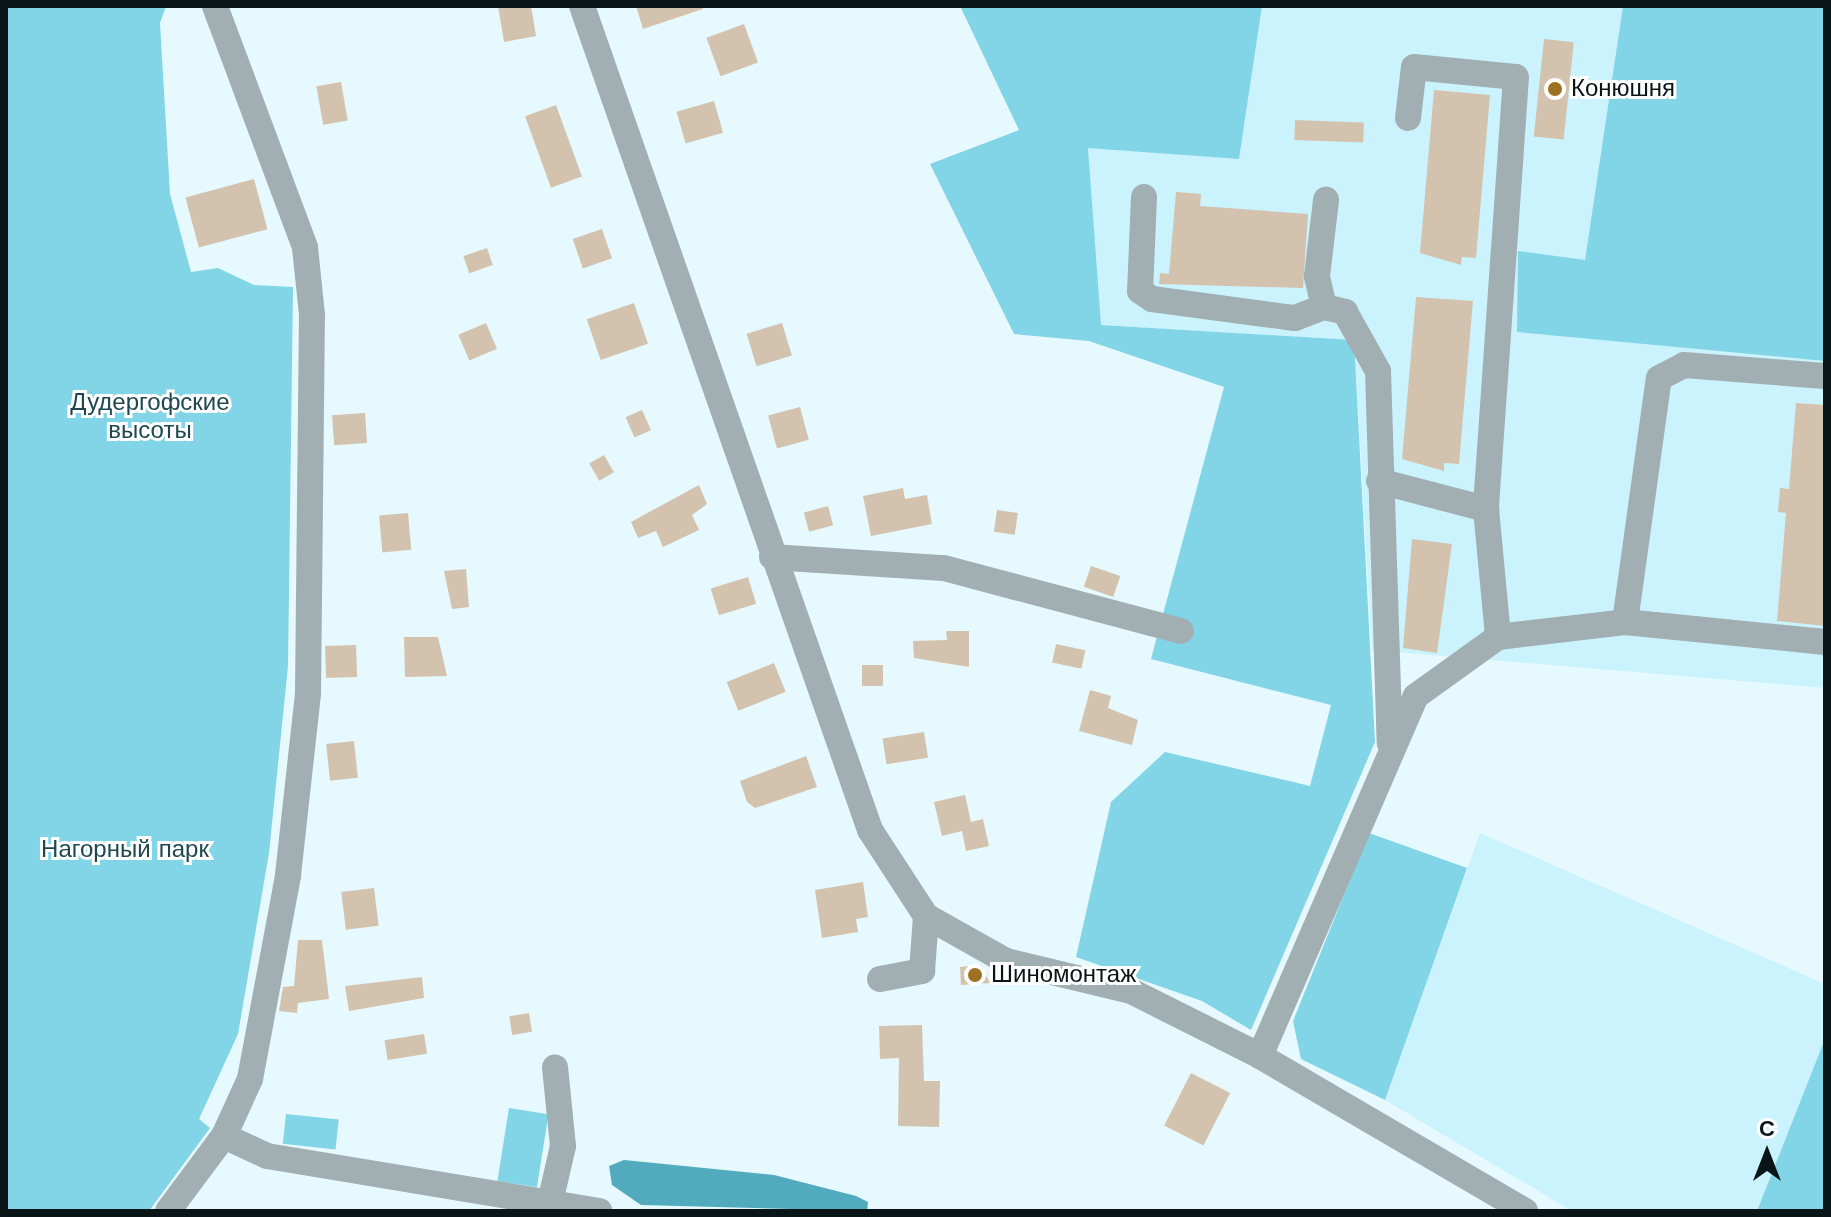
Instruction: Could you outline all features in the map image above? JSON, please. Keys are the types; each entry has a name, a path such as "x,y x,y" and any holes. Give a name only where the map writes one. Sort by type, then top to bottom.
{"street":[{"path":"168,1211 224,1136 250,1079 265,1002 301,753 312,315 305,247 215,6"},
{"path":"582,6 772,557 870,830 926,916 1006,961 1131,991 1260,1056 1525,1211"},
{"path":"1408,118 1414,67 1516,77 1486,509 1498,637"},
{"path":"1144,197 1140,291 1152,299 1295,318 1324,307 1345,312 1378,371 1379,481 1390,743"},
{"path":"1324,307 1317,276 1326,200"},
{"path":"1625,622 1659,378 1684,365 1825,376"},
{"path":"1379,481 1486,509"},
{"path":"772,557 944,568 1181,631"},
{"path":"1260,1056 1390,743 1416,696 1498,637 1625,622 1825,642"},
{"path":"880,979 922,971 926,916"},
{"path":"551,1198 563,1146 555,1067"},
{"path":"224,1136 267,1156 551,1198 590,1210"}],"shaded area":[{"path":"1262,6 1623,6 1585,260 1517,332 1825,361 1825,688 1372,650 1354,340 1100,325 1088,147 1239,159"},
{"path":"1480,833 1825,984 1825,1040 1759,1211 1572,1211 1385,1100"},
{"path":"624,1160 774,1175 856,1196 868,1202 867,1211 641,1205 612,1185 609,1166"}],"green space":[{"name":"Дудергофские высоты","path":"6,6 166,6 160,23 170,194 191,272 218,268 254,285 293,287 288,666 269,853 238,1034 199,1119 210,1128 149,1211 6,1211"},
{"path":"960,6 1262,6 1239,159 1088,148 1101,325 1354,340 1375,742 1251,1030 1202,1001 1076,957 1111,802 1165,752 1310,786 1331,705 1151,659 1224,387 1089,341 1014,334 930,164 1019,130"},
{"path":"1623,6 1825,6 1825,361 1517,332 1518,251 1585,260"},
{"path":"1369,833 1467,868 1385,1100 1301,1059 1293,1021"},
{"path":"1825,1039 1825,1211 1757,1211"},
{"path":"509,1108 549,1114 537,1187 497,1181"},
{"path":"286,1114 339,1120 336,1149 283,1144"}],"building":[{"path":"498,6 531,6 536,36 504,42"},
{"path":"636,6 702,6 703,9 643,29"},
{"path":"744,24 758,63 720,76 706,38"},
{"name":"Конюшня","path":"1544,39 1574,42 1564,140 1534,136"},
{"path":"341,82 348,120 323,125 316,86"},
{"path":"1434,90 1490,95 1476,258 1462,257 1461,265 1420,253"},
{"path":"714,101 723,133 686,143 677,112"},
{"path":"556,105 582,176 551,188 525,116"},
{"path":"1295,120 1364,122 1363,142 1294,140"},
{"path":"254,179 267,229 199,248 185,197"},
{"path":"1176,192 1201,194 1200,206 1308,214 1303,288 1159,284 1160,273 1169,274"},
{"path":"602,229 612,258 583,268 573,239"},
{"path":"487,248 493,265 469,273 463,256"},
{"path":"1416,297 1473,301 1459,464 1444,463 1444,471 1402,459"},
{"path":"634,303 648,344 601,360 587,319"},
{"path":"486,323 497,349 469,360 458,335"},
{"path":"782,323 792,356 757,366 747,334"},
{"path":"1796,403 1825,405 1825,626 1777,621 1786,513 1778,512 1780,488 1789,489"},
{"path":"800,407 809,440 777,448 768,416"},
{"path":"642,410 651,430 635,437 626,417"},
{"path":"365,413 367,443 334,445 332,415"},
{"path":"604,455 614,472 599,481 589,463"},
{"path":"699,485 707,504 692,515 699,530 663,547 656,531 638,538 631,522"},
{"path":"903,488 905,499 927,495 932,524 871,536 863,496"},
{"path":"828,506 833,525 809,532 804,512"},
{"path":"997,510 1018,513 1015,535 994,532"},
{"path":"408,513 411,550 382,552 379,516"},
{"path":"1412,539 1452,544 1437,653 1403,648"},
{"path":"1091,566 1120,576 1113,597 1084,587"},
{"path":"466,569 469,607 452,609 444,571"},
{"path":"748,577 756,604 719,615 711,588"},
{"path":"946,631 969,631 969,667 914,658 913,641 947,640"},
{"path":"404,637 438,637 447,676 405,677"},
{"path":"1056,644 1085,650 1081,669 1052,663"},
{"path":"356,645 357,677 326,678 325,646"},
{"path":"774,663 786,692 738,711 727,682"},
{"path":"862,665 883,665 883,686 862,686"},
{"path":"1090,690 1111,696 1108,708 1138,720 1132,745 1079,731"},
{"path":"924,732 928,758 887,764 883,739"},
{"path":"354,741 358,778 330,781 326,744"},
{"path":"806,756 817,787 755,808 747,802 740,781"},
{"path":"965,795 971,822 983,819 989,846 966,851 962,831 942,836 934,802"},
{"path":"863,882 868,917 856,919 858,932 822,938 815,890"},
{"path":"374,888 379,926 346,930 341,892"},
{"path":"298,940 322,940 329,999 298,1003 297,1013 279,1011 283,987 294,986"},
{"name":"Шиномонтаж","path":"981,965 990,983 961,985 960,967"},
{"path":"422,977 424,998 349,1011 345,986"},
{"path":"529,1013 532,1032 512,1035 509,1016"},
{"path":"922,1025 924,1081 940,1081 939,1127 898,1126 899,1058 880,1059 879,1026"},
{"path":"424,1034 427,1054 388,1060 384,1040"},
{"path":"1191,1073 1230,1093 1203,1146 1164,1126"}],"place":[{"name":"Конюшня","path":"1555,89"},
{"name":"Шиномонтаж","path":"975,975"}],"park label":[{"name":"Нагорный парк","path":"125,850"}]}
